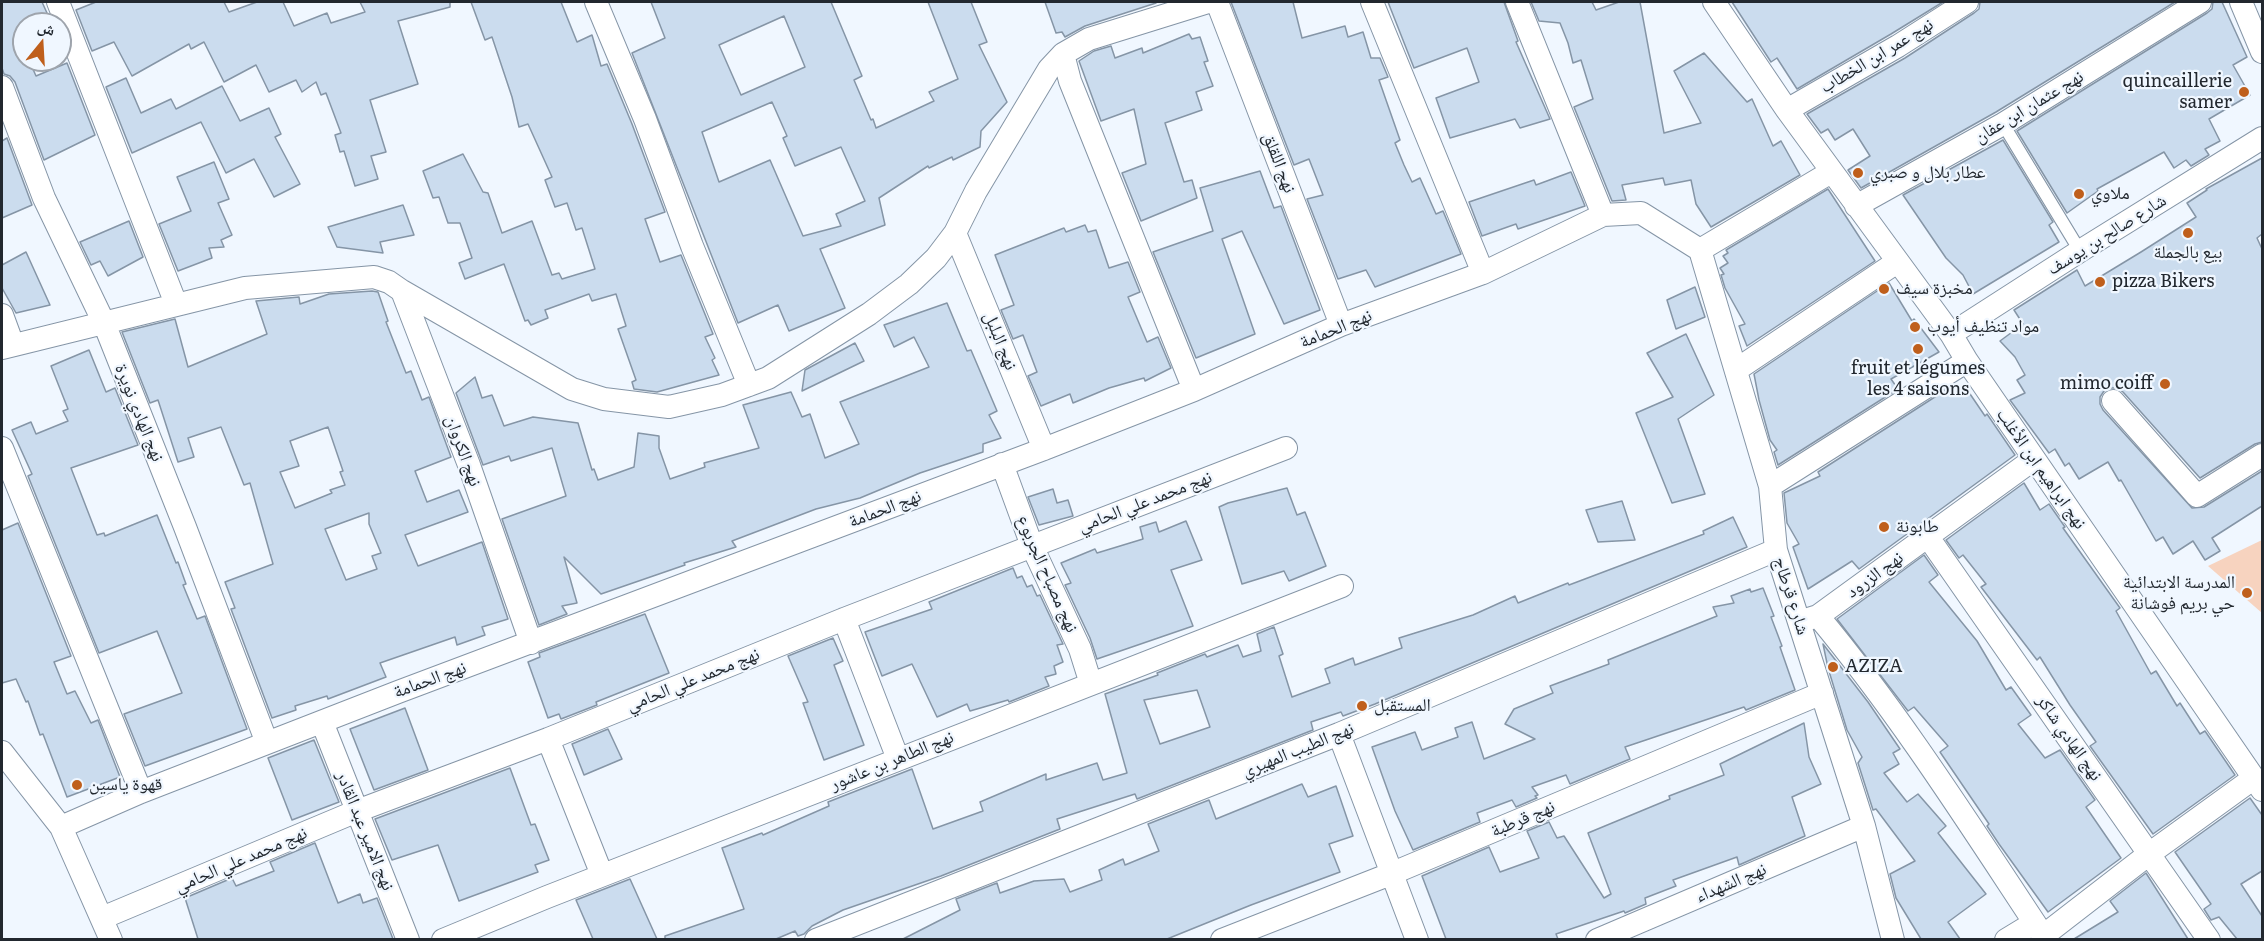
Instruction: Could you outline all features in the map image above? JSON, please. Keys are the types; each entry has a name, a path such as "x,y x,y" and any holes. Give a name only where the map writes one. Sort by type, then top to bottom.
{"street":[{"path":"58,2 176,304"},
{"path":"596,2 645,119 692,246 750,385"},
{"path":"2,315 7,347 245,288 374,278 389,282 572,389 604,399 669,407 722,395 768,378 869,314 901,290 936,258 955,233 976,191 1049,69 1063,54 1089,39 1208,2"},
{"name":"نهج اللقلق","path":"1217,2 1341,325"},
{"path":"1372,2 1483,273"},
{"path":"1517,2 1603,215"},
{"name":"نهج ابراهيم ابن الأغلب","path":"1714,2 1786,110 1951,334 1967,362 2258,784"},
{"name":"نهج عمر ابن الخطاب","path":"1786,110 1898,46 1967,2"},
{"name":"نهج عثمان ابن عفان","path":"1856,206 2003,124 2200,2"},
{"path":"2241,2 2262,52"},
{"path":"1063,54 1070,81 1194,390"},
{"name":"نهج الهادي نويرة","path":"2,87 44,198 104,323 267,743"},
{"name":"شارع صالح بن يوسف","path":"1951,334 2262,138"},
{"path":"1700,250 1831,172"},
{"name":"نهج الحمامة","path":"61,827 141,792 267,743 1194,390 1341,325 1483,273 1603,215 1641,213 1700,250"},
{"name":"نهج البلبل","path":"955,233 1044,449"},
{"name":"شارع قرطاج","path":"1700,250 1770,486 1776,550 1809,619 1822,693 1864,826 1893,939"},
{"path":"1736,370 1897,262"},
{"name":"نهج الكروان","path":"402,291 469,465 531,643"},
{"path":"1770,486 1967,362"},
{"path":"2113,401 2197,496 2262,455"},
{"path":"2,448 141,792"},
{"name":"نهج محمد علي الحامي","path":"102,918 357,811 548,739 844,619 1286,448"},
{"name":"نهج الزرود","path":"1809,619 1928,537 2034,459"},
{"name":"نهج مصباح الجربوع","path":"1002,464 1032,546 1080,649 1091,684"},
{"name":"نهج الهادي شاكر","path":"1928,537 2209,939"},
{"name":"نهج الطيب المهيري","path":"816,939 1339,734 1776,550"},
{"name":"نهج الطاهر بن عاشور","path":"443,939 1342,586"},
{"path":"844,619 898,759"},
{"path":"1809,619 1869,680 1977,834 2041,933"},
{"name":"نهج قرطبة","path":"1222,939 1393,873 1822,693"},
{"name":"نهج الامير عبد القادر","path":"322,722 408,939"},
{"path":"1339,734 1417,939"},
{"path":"548,739 602,875"},
{"path":"2,752 61,827 111,939"},
{"path":"2006,939 2041,933 2149,854 2258,784"},
{"name":"نهج الشهداء","path":"1597,939 1864,826"}],"lane":[{"path":"2003,124 2080,251"}],"shaded area":[{"name":"المدرسة الابتدائية حي بريم فوشانة","path":"2262,540 2262,613 2208,566"}],"building":[{"path":"2,2 42,2 47,12 12,12 12,72 34,72 36,76 46,72 70,72 95,135 44,160 15,82 10,76 4,74 2,68"},
{"path":"96,2 224,2 229,12 257,2 283,2 294,26 327,13 331,23 365,12 360,2 450,2 450,7 398,21 418,84 370,100 386,152 371,156 378,179 355,186 344,151 340,152 335,135 341,133 326,93 321,95 316,82 302,92 296,80 269,92 256,65 224,82 204,42 191,49 189,44 132,76 114,42 92,51 76,10"},
{"path":"471,2 561,2 577,42 592,35 601,66 607,64 665,212 645,219 660,262 681,255 713,334 705,337 715,358 712,360 719,375 657,392 634,389 632,382 636,380 618,329 626,326 616,294 592,301 589,294 545,310 548,318 531,325 528,320 525,321 504,264 465,279 459,263 472,258 460,223 448,223 439,197 433,198 423,171 463,154 483,192 488,193 502,233 532,221 552,275 559,273 562,279 595,269 582,228 576,230 567,203 555,207 545,180 552,177 528,124 519,127 512,97 492,37 485,40"},
{"path":"651,2 831,2 862,76 854,80 876,128 934,101 929,92 958,79 928,2 971,2 987,42 979,45 1007,102 981,131 980,147 953,160 952,157 929,168 928,166 879,198 885,225 820,249 845,308 789,331 778,305 738,323 632,53 665,38","holes":["784,16 805,67 741,95 719,45","772,102 787,136 783,138 795,166 841,147 865,201 836,214 841,226 803,236 770,160 719,182 702,132"]},
{"path":"1045,2 1156,3 1085,26 1065,37 1062,32 1056,33"},
{"path":"1231,2 1293,2 1302,38 1345,26 1348,37 1363,32 1371,58 1380,58 1388,77 1379,80 1400,140 1395,143 1404,165 1412,182 1420,178 1436,214 1443,211 1461,254 1375,287 1366,270 1338,279 1307,199 1323,195 1309,159 1294,165"},
{"path":"1388,2 1504,2 1518,41 1516,42 1550,119 1520,128 1515,119 1450,138 1436,98 1479,82 1467,48 1414,68"},
{"path":"1531,2 1592,2 1596,10 1619,2 1640,2 1664,133 1701,123 1674,71 1704,53 1747,102 1752,99 1773,146 1781,141 1800,175 1711,227 1696,204 1691,180 1665,185 1663,178 1622,185 1626,200 1612,201 1574,107 1593,99 1581,60 1573,63 1560,23 1539,21"},
{"path":"1732,2 1943,2 1797,89 1777,58 1771,62"},
{"path":"1980,2 2175,2 1996,112 1861,188 1848,170 1870,156 1853,129 1835,140 1828,129 1821,133 1807,114 1905,58 1974,13 1979,9"},
{"path":"2213,2 2222,2 2247,57 2233,65 2250,95 2209,119 2220,141 2205,149 2209,155 2191,166 2186,160 2174,168 2164,152 2097,189 2098,191 2067,213 2017,131 2207,13 2212,9"},
{"path":"1189,34 1192,39 1200,37 1208,61 1204,62 1213,86 1196,92 1202,110 1165,123 1184,182 1192,180 1197,198 1141,221 1122,173 1146,164 1134,109 1101,121 1079,61 1094,51 1111,46 1115,58 1142,48 1143,53"},
{"path":"126,78 141,113 171,99 176,109 222,86 240,121 269,108 281,134 275,137 300,184 274,197 254,159 226,173 201,122 132,153 106,87"},
{"path":"7,138 32,205 2,218 2,141"},
{"path":"2003,140 2053,222 2049,225 2059,242 1973,294 1963,275 1946,258 1903,195"},
{"path":"2262,158 2262,234 2257,238 2262,249 2262,442 2200,478 2123,392 2117,388 2110,388 2100,397 2103,410 2192,508 2204,507 2262,471 2262,506 2212,538 2220,551 2205,560 2193,541 2173,554 2163,537 2156,541 2108,462 2079,479 2069,463 2065,466 2055,449 2049,453 2010,400 2025,393 2017,380 2025,375 2015,357 2000,341 2023,324 2014,310 2077,270 2085,286 2141,252 2196,217 2187,203 2206,189"},
{"path":"214,162 229,199 218,203 232,235 221,240 224,247 209,248 212,258 178,271 159,224 191,211 177,177"},
{"path":"1260,171 1274,208 1281,206 1320,310 1284,324 1242,231 1222,239 1255,334 1196,358 1153,252 1213,231 1200,188"},
{"path":"1571,172 1585,206 1518,229 1516,224 1482,236 1469,202 1534,180 1536,185"},
{"path":"1828,189 1875,261 1747,346 1739,326 1745,324 1725,288 1721,275 1724,274 1720,268 1728,263 1723,256 1728,253 1726,250"},
{"path":"403,205 414,235 380,242 383,253 337,247 328,227"},
{"path":"129,221 143,257 108,276 100,261 91,265 80,242"},
{"path":"1085,225 1088,232 1096,230 1109,268 1128,262 1140,292 1128,297 1147,342 1158,337 1171,368 1145,381 1144,378 1109,388 1073,403 1070,394 1041,406 1028,376 1037,372 1023,335 1013,339 1001,310 1014,305 995,255 1064,228 1066,232"},
{"path":"26,252 50,305 16,313 2,288 2,265"},
{"path":"1889,283 1912,321 1914,319 1939,352 1891,379 1898,389 1778,465 1774,452 1777,450 1770,440 1754,374"},
{"path":"1695,287 1705,317 1676,329 1667,300"},
{"path":"378,292 388,321 386,322 406,373 411,371 422,400 429,397 451,457 415,471 427,502 459,490 468,512 405,535 418,566 482,542 508,619 482,627 485,635 457,645 455,637 380,663 386,677 328,699 327,696 295,706 296,710 272,718 231,609 235,608 225,582 273,564 250,483 244,485 221,427 188,438 194,457 178,462 158,400 150,403 122,332 175,319 188,367 267,334 256,301 299,297 300,304 329,294","holes":["328,427 343,471 340,472 345,485 330,490 332,493 295,508 280,472 299,466 290,441","369,513 369,524 381,553 372,556 377,569 346,580 325,529"]},
{"path":"947,303 967,351 971,350 997,411 989,415 1001,438 983,444 983,452 920,473 860,498 816,509 732,541 736,547 684,563 685,565 601,594 564,557 577,603 562,606 567,614 539,625 502,519 566,496 552,448 511,461 509,456 483,465 456,393 475,377 482,398 492,395 504,426 533,417 578,423 592,470 594,469 598,480 634,467 638,433 659,436 659,448 670,479 705,467 704,463 759,448 743,405 791,392 802,417 810,414 825,458 859,444 840,402 929,367 914,337 894,347 884,325"},
{"path":"1686,334 1714,395 1678,419 1705,494 1672,503 1636,413 1673,397 1647,353"},
{"path":"855,343 864,361 802,391 805,370"},
{"path":"89,350 106,392 115,388 138,445 71,468 97,535 104,533 105,536 157,515 176,563 178,562 186,584 183,585 197,619 205,616 247,729 145,766 124,714 182,693 157,631 99,653 28,476 32,474 12,430 31,422 36,434 68,421 63,411 68,409 51,366"},
{"path":"1952,386 1959,395 1968,391 2015,455 1859,569 1852,561 1808,589 1793,547 1799,544 1787,523 1784,493 1820,476 1818,472"},
{"path":"2024,483 2040,510 2049,504 2065,527 2063,528 2120,608 2116,611 2151,674 2156,671 2177,706 2180,703 2200,734 2205,731 2235,775 2153,834 2090,746 2096,742 2040,657 2037,660 1981,587 1986,584 1963,555 1959,558 1946,540"},
{"path":"1287,488 1297,515 1305,512 1326,566 1289,581 1284,571 1242,584 1219,507"},
{"path":"1053,489 1057,503 1068,500 1073,516 1039,525 1028,497"},
{"path":"1622,501 1635,540 1598,542 1586,510"},
{"path":"1733,517 1747,547 1375,704 1343,716 1341,712 1311,722 1313,730 1137,799 1135,794 1057,819 1060,829 941,876 843,910 812,926 804,934 798,936 795,931 776,939 665,939 665,936 744,909 722,848 762,833 763,835 829,806 828,802 912,769 933,829 983,811 980,802 1046,774 1046,780 1097,763 1103,780 1127,773 1105,694 1158,675 1157,673 1205,654 1207,657 1238,645 1243,657 1261,651 1257,634 1274,627 1283,654 1279,656 1292,697 1330,683 1325,669 1353,658 1355,665 1402,648 1399,638 1473,615 1515,596 1518,603 1704,534 1703,531","holes":["1197,690 1210,727 1160,744 1144,700"]},
{"path":"1186,521 1202,560 1171,570 1193,626 1097,659 1090,638 1065,585 1071,583 1061,563 1095,549 1097,553 1143,539 1140,527 1156,522 1159,532"},
{"path":"18,523 71,656 54,662 67,694 75,691 91,723 98,720 120,777 67,797 43,734 40,735 28,701 26,702 16,679 2,683 2,530"},
{"path":"1924,555 1938,575 1929,582 1977,641 2006,690 2011,687 2031,715 2018,724 2045,758 2060,750 2095,800 2086,807 2121,858 2048,912 1999,844 1987,826 1989,824 1940,752 1948,746 1914,707 1908,711 1837,619"},
{"path":"1013,568 1017,578 1022,576 1027,587 1032,585 1037,596 1040,595 1063,644 1057,645 1063,662 1054,666 1056,674 1045,677 1049,686 1009,702 1008,700 970,711 967,704 937,717 912,664 882,676 865,632 932,609 929,602"},
{"path":"1763,588 1774,616 1771,617 1795,690 1746,710 1744,707 1625,747 1630,759 1570,784 1566,775 1532,787 1538,795 1535,796 1537,798 1516,807 1512,800 1477,813 1480,822 1413,850 1395,811 1372,747 1415,732 1422,750 1458,737 1455,728 1472,722 1484,759 1535,739 1505,724 1514,709 1553,693 1550,686 1609,664 1608,660 1717,616 1713,607 1734,603 1731,596 1750,589 1751,592"},
{"path":"645,614 669,673 596,702 597,705 561,719 559,714 548,718 528,662 540,657 539,653"},
{"path":"833,638 843,661 834,665 864,745 824,760 803,703 808,702 788,656"},
{"path":"1823,644 1868,702 1900,749 1893,753 1899,764 1884,773 1907,802 1918,794 1946,826 1938,833 1986,894 1948,922 1960,939 1921,939 1896,898 1890,874 1915,861 1876,809 1873,810 1858,763 1862,757 1847,730"},
{"path":"405,708 428,770 374,790 350,729"},
{"path":"1804,723 1809,757 1821,784 1792,797 1805,836 1739,865 1737,857 1673,880 1676,886 1645,898 1646,904 1625,913 1624,911 1556,934 1558,939 1446,939 1422,876 1489,847 1500,872 1539,858 1527,831 1549,822 1557,838 1564,836 1604,898 1611,894 1588,833 1670,799 1669,796 1724,775 1720,764"},
{"path":"608,729 622,759 584,775 572,744"},
{"path":"314,740 339,802 292,820 268,758"},
{"path":"510,768 531,825 535,824 549,860 535,865 538,872 459,901 438,845 392,860 375,819"},
{"path":"1302,784 1308,797 1336,786 1353,836 1329,844 1340,872 1167,939 903,939 960,910 956,899 997,883 1000,893 1034,881 1064,879 1070,892 1102,880 1099,870 1123,859 1125,865 1159,851 1148,824 1209,800 1216,819"},
{"path":"2250,798 2262,815 2262,871 2241,884 2262,916 2262,939 2237,939 2219,917 2211,920 2204,909 2211,904 2175,852"},
{"path":"315,843 338,903 360,894 363,903 377,898 393,939 198,939 185,898 232,878 236,886 274,871 270,862"},
{"path":"2146,873 2188,939 2074,939 2118,912 2110,901"},
{"path":"630,879 657,939 593,939 576,900"}],"place":[{"name":"quincaillerie samer","path":"2244,92"},
{"name":"عطار بلال و صبري","path":"1858,173"},
{"name":"ملاوي","path":"2079,194"},
{"name":"بيع بالجملة","path":"2188,233"},
{"name":"pizza Bikers","path":"2100,282"},
{"name":"مخبزة سيف","path":"1884,289"},
{"name":"مواد تنظيف أيوب","path":"1915,327"},
{"name":"fruit et légumes les 4 saisons","path":"1918,349"},
{"name":"mimo coiff","path":"2165,384"},
{"name":"طابونة","path":"1884,527"},
{"name":"المدرسة الابتدائية حي بريم فوشانة","path":"2247,593"},
{"name":"AZIZA","path":"1833,667"},
{"name":"المستقبل","path":"1362,706"},
{"name":"قهوة ياسين","path":"77,785"}]}
